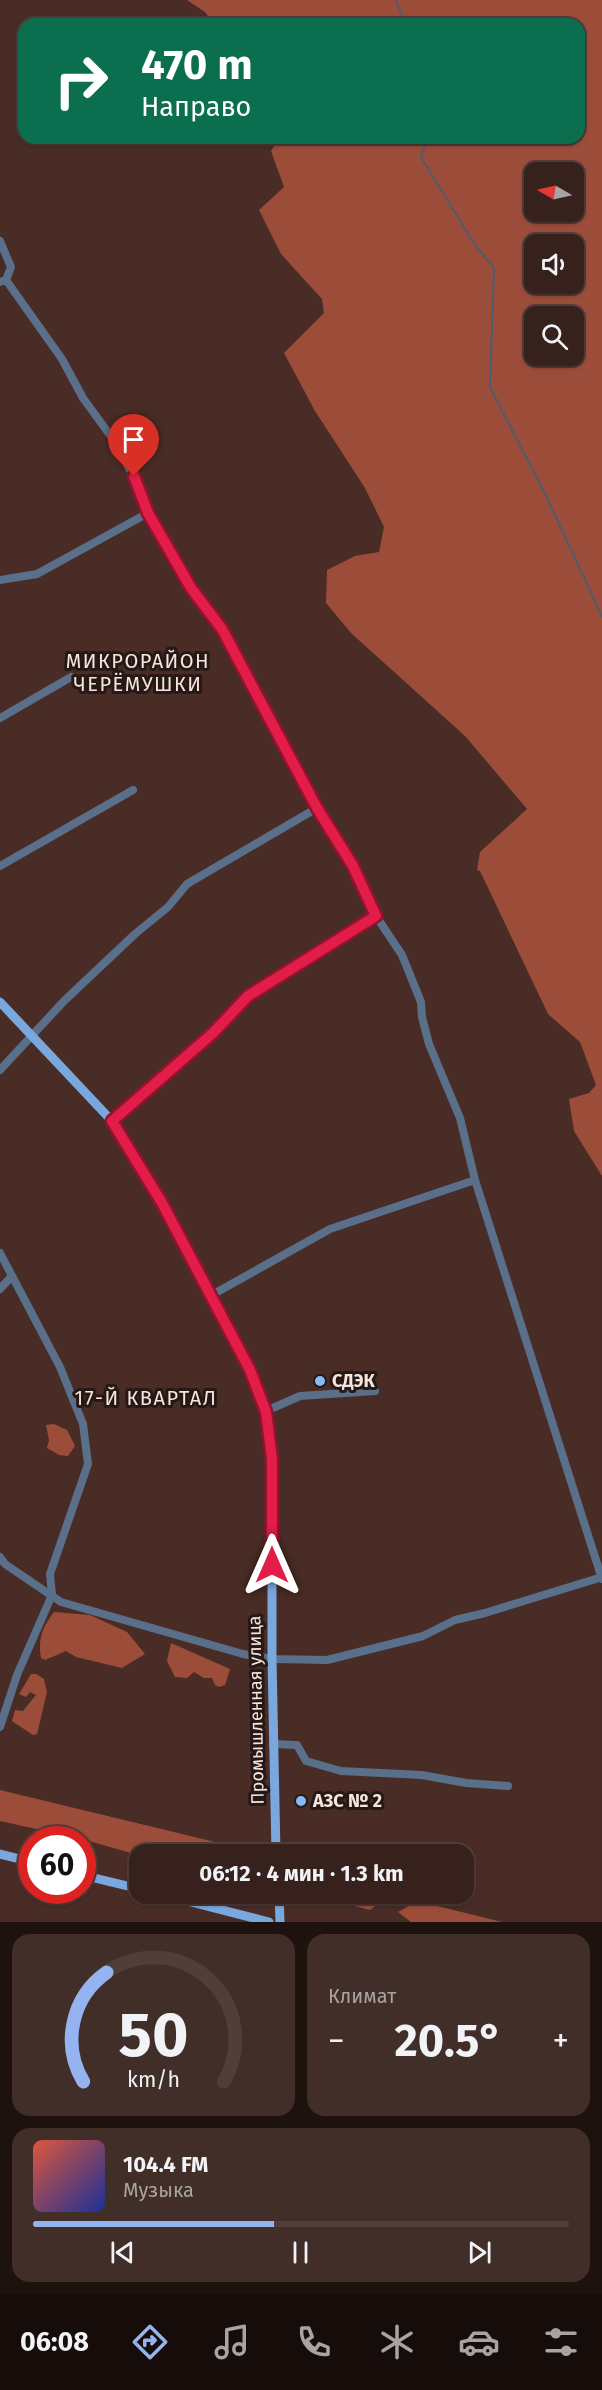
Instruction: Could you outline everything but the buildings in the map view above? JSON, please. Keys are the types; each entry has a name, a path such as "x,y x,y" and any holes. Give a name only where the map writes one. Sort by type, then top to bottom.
{"main road":[{"name":"Промышленная улица","path":"0,1002 112,1121 162,1203 250,1370 266,1412 272,1459 272,1659 276,1844"},
{"path":"0,1854 18,1858"},
{"path":"96,1878 129,1886"},
{"path":"199,1904 269,1922"},
{"path":"279,1904 280,1922"}],"street":[{"path":"0,241 11,267 3,281 62,360 83,398 115,442 134,476 148,513 191,588 222,629 317,808 353,866 376,916 402,955 421,1002 422,1017 429,1044 460,1118 475,1180 602,1578 455,1620 423,1636 337,1658 327,1660 272,1659 243,1654 61,1602 5,1564 0,1557"},
{"path":"0,580 37,574 148,513"},
{"path":"0,718 71,676"},
{"path":"0,866 133,790"},
{"path":"0,1070 64,1001 127,941 168,908 187,884 317,808"},
{"path":"112,1121 213,1033 248,996 376,916"},
{"path":"210,1296 330,1229 475,1180"},
{"path":"0,1253 60,1367 83,1424 88,1464 50,1574 52,1595 17,1675 0,1727"},
{"path":"0,1289 12,1276"},
{"path":"266,1412 300,1396 375,1391"},
{"path":"273,1744 297,1745 306,1761 341,1771 422,1775 466,1783 508,1786"}],"shaded area":[{"path":"187,0 602,0 602,1176 574,1131 569,1099 589,1093 596,1085 580,1042 548,1014 480,871 477,870 480,852 527,809 465,736 351,633 326,603 327,570 355,556 379,552 384,527 365,488 315,411 284,353 324,313 322,299 281,254 259,210 284,187 271,151 275,144 585,144 585,18 210,18 205,12"},
{"path":"54,1424 67,1430 75,1446 68,1456 59,1455 47,1448 49,1440 46,1425"},
{"path":"54,1612 90,1615 127,1632 145,1654 122,1668 76,1657 66,1651 45,1660 41,1658 41,1639 46,1623"},
{"path":"171,1643 230,1669 225,1685 219,1687 215,1685 212,1678 204,1678 194,1672 187,1678 175,1677 167,1661"},
{"path":"31,1674 44,1679 47,1692 37,1734 33,1735 12,1721 15,1710 23,1711 36,1695 30,1692 26,1697 19,1694"},
{"path":"0,1790 223,1844 129,1844 129,1852 96,1843 96,1826 23,1826 0,1821"},
{"path":"347,1904 378,1904 370,1910"},
{"path":"412,1904 429,1904 502,1922 411,1922 398,1912"}],"waterway":[{"path":"396,0 403,18"},
{"path":"425,144 421,157 475,245 494,268 490,387 546,496 602,616"}],"place":[{"name":"СДЭК","path":"320,1381"},
{"name":"АЗС № 2","path":"301,1801"}],"district":[{"name":"МИКРОРАЙОН ЧЕРЁМУШКИ","path":"138,672"},
{"name":"17-Й КВАРТАЛ","path":"146,1398"}],"route":[{"path":"134,476 148,513 191,588 222,629 317,808 353,866 376,916 248,996 213,1033 112,1121 162,1203 250,1370 266,1412 272,1459 272,1565"}]}
